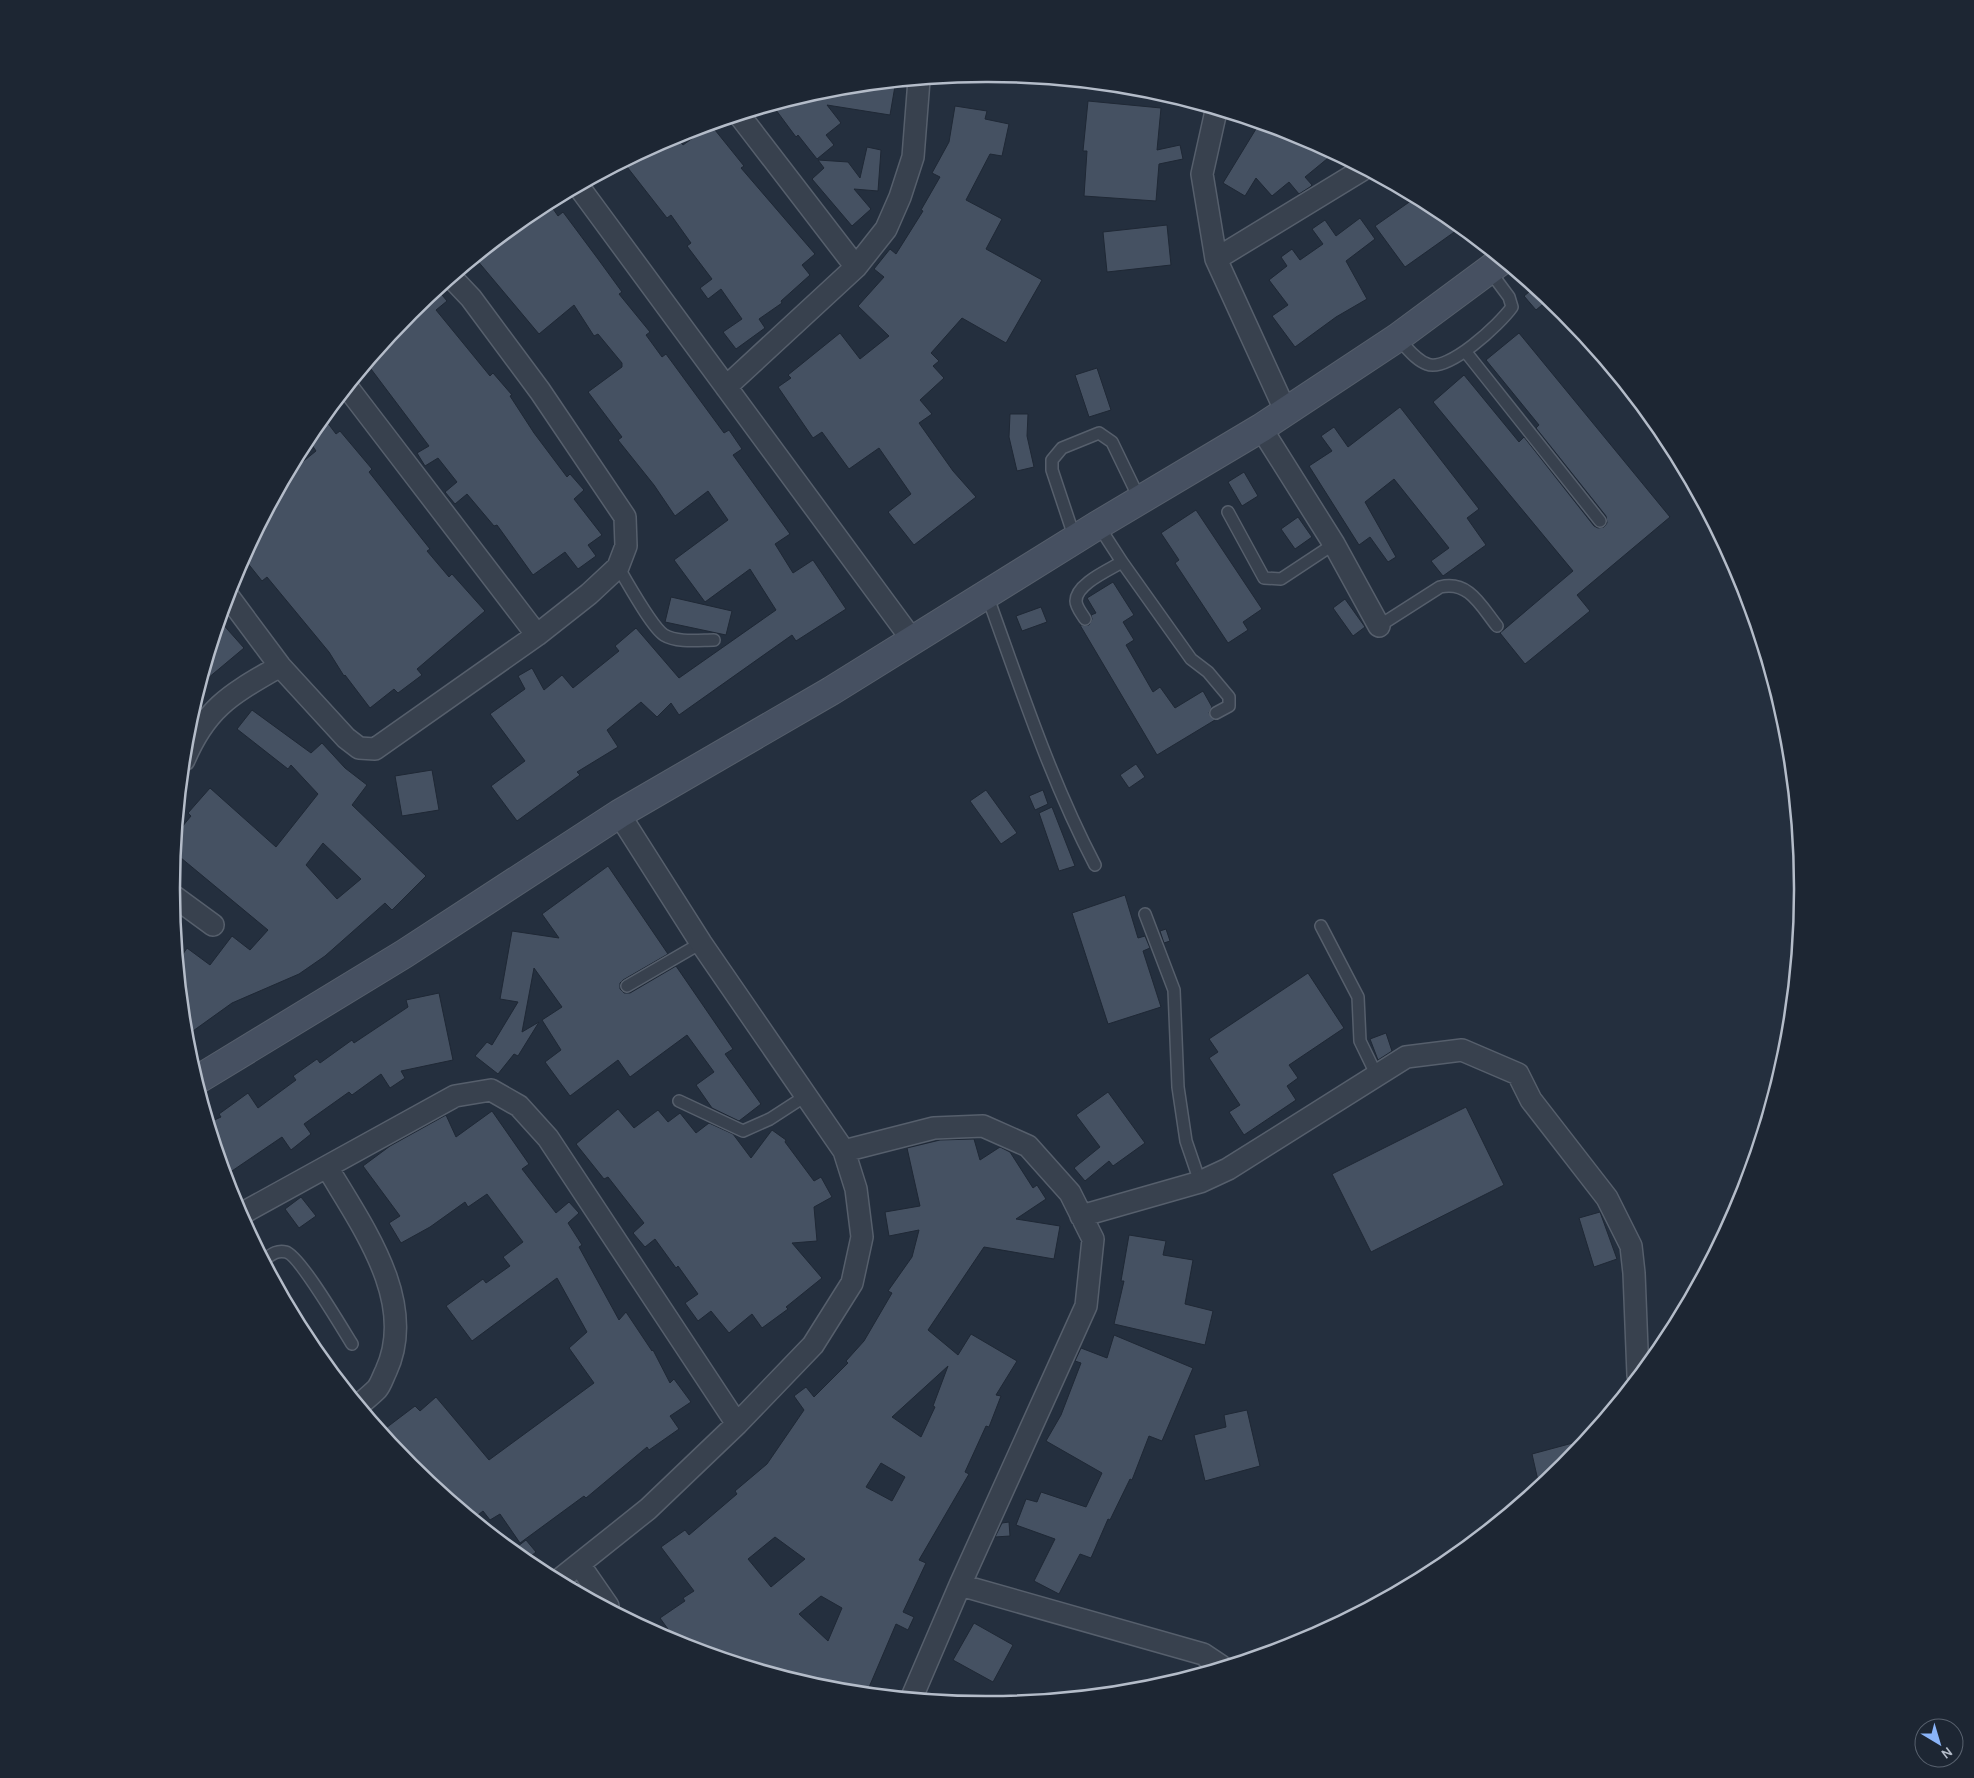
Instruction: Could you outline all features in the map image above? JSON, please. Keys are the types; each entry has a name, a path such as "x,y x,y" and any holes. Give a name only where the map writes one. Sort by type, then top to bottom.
{"main road":[{"path":"203,1076 404,954 619,814 913,642 1098,524 1286,412 1397,338 1495,266"}],"street":[{"path":"726,387 856,267 886,229 914,157 919,85"},
{"path":"1215,116 1202,174 1216,260 1286,412"},
{"path":"743,120 856,267"},
{"path":"1216,260 1357,173"},
{"path":"583,192 913,642"},
{"path":"233,603 280,666 346,738 359,748 375,748 538,635 618,568 626,546 625,517 540,391 471,298 456,282"},
{"path":"352,393 538,635"},
{"path":"1260,428 1334,544 1379,626"},
{"path":"195,737 208,717 228,696 280,666"},
{"path":"565,1575 648,1509 737,1424 813,1345 852,1283 862,1237 856,1189 844,1151 701,943 619,814"},
{"path":"180,901 213,926"},
{"path":"1081,1216 1200,1182 1228,1169 1376,1074 1406,1057 1462,1050 1518,1074 1531,1100 1607,1198 1630,1246 1634,1273 1638,1365"},
{"path":"248,1210 454,1096 491,1090 519,1106 548,1138 737,1424"},
{"path":"844,1151 934,1128 983,1126 1028,1146 1070,1194 1093,1239 1086,1306 960,1585 914,1692"},
{"path":"327,1167 370,1238 388,1282 395,1318 394,1354 378,1388 364,1400"},
{"path":"579,1564 601,1596"},
{"path":"960,1585 1203,1654 1215,1662"}],"lane":[{"path":"1397,338 1428,365 1437,366 1464,351 1505,318 1512,308 1495,266"},
{"path":"1464,351 1600,522"},
{"path":"1075,539 1052,470 1052,460 1062,448 1099,433 1104,436 1112,442 1140,500"},
{"path":"1228,512 1264,578 1281,579 1334,544"},
{"path":"1098,524 1122,562 1191,659 1208,672 1228,697 1229,706 1216,713"},
{"path":"1085,619 1077,605 1077,596 1080,591 1091,580 1122,562"},
{"path":"618,568 656,627 664,635 676,639 714,640"},
{"path":"1379,626 1440,587 1451,584 1462,587 1470,594 1497,626"},
{"path":"987,595 1055,778 1074,824 1095,865"},
{"path":"1146,914 1174,990 1178,1087 1186,1141 1200,1182"},
{"path":"1321,926 1358,997 1360,1041 1376,1074"},
{"path":"627,986 701,943"},
{"path":"679,1101 743,1132 770,1119 807,1095"},
{"path":"269,1256 277,1251 288,1252 300,1264 352,1344"}],"building":[{"path":"895,88 890,115 827,105 841,123 826,135 834,145 817,159 798,135 796,137 776,110 830,98"},
{"path":"1088,101 1161,108 1157,150 1180,145 1183,159 1159,164 1156,201 1084,196 1087,151 1083,151"},
{"path":"955,106 987,111 985,119 1009,124 1002,156 990,154 966,200 1002,219 986,249 1042,280 1006,343 962,318 931,353 939,361 933,366 944,378 920,400 932,414 919,423 953,471 976,497 914,545 888,512 911,494 879,448 849,469 822,432 813,438 778,387 791,378 788,375 840,333 860,359 889,336 858,306 884,277 874,269 890,249 896,254 923,211 921,210 940,177 932,173 949,142"},
{"path":"1256,129 1328,158 1305,177 1312,185 1299,194 1289,182 1272,196 1256,178 1245,196 1223,183"},
{"path":"715,130 744,166 741,168 815,254 802,265 810,275 781,301 782,303 759,319 765,328 736,349 723,332 742,319 721,289 708,299 700,288 712,279 687,246 691,243 671,215 667,218 627,167 678,144 681,143 683,145 692,139"},
{"path":"867,147 881,150 878,191 854,189 871,209 852,226 812,179 824,168 818,160 848,162 860,178"},
{"path":"1409,202 1454,232 1405,267 1375,226"},
{"path":"553,209 558,216 563,212 598,259 622,292 619,294 650,332 646,335 662,357 666,354 724,433 729,430 742,449 733,455 790,534 775,544 793,573 813,560 846,609 796,641 792,635 679,715 671,703 657,717 641,702 607,730 618,747 577,772 580,775 517,821 491,786 525,761 490,714 525,689 518,676 532,668 544,690 562,675 573,688 619,651 615,646 636,628 679,678 776,610 750,569 705,602 674,560 728,520 708,491 675,516 654,485 618,440 622,437 588,392 622,367 622,363 598,334 594,336 574,305 539,334 479,263"},
{"path":"1360,218 1375,239 1346,261 1367,299 1336,317 1295,347 1272,316 1288,305 1269,280 1287,266 1281,257 1292,249 1300,260 1323,244 1312,229 1325,220 1336,236"},
{"path":"1167,225 1171,265 1107,272 1103,232"},
{"path":"1529,292 1542,305 1536,310 1524,296"},
{"path":"442,295 447,301 436,310 490,376 493,373 512,395 510,396 534,433 567,477 570,474 584,490 574,499 602,535 588,545 596,556 578,569 565,552 533,575 497,525 494,526 467,494 455,504 445,492 457,482 438,458 425,466 417,453 429,446 371,369 417,319"},
{"path":"1519,333 1670,517 1577,595 1590,611 1525,664 1500,633 1573,571 1433,402 1464,375 1519,442 1524,437 1594,526 1598,528 1604,527 1607,523 1606,516 1536,428 1539,425 1486,360"},
{"path":"1097,368 1111,410 1089,417 1075,375"},
{"path":"1400,407 1479,509 1467,518 1486,545 1443,576 1431,561 1449,548 1394,479 1365,502 1396,557 1388,562 1370,537 1359,545 1309,466 1332,451 1321,436 1334,427 1348,447"},
{"path":"1010,414 1028,414 1027,436 1034,467 1017,471 1009,437"},
{"path":"328,424 336,434 340,431 372,469 369,472 430,549 427,551 449,577 452,574 485,611 417,669 422,675 398,693 394,689 370,708 344,676 329,652 267,577 262,581 249,565 289,486 304,460 316,451 313,446"},
{"path":"1244,472 1258,496 1242,506 1228,482"},
{"path":"1196,510 1262,609 1243,622 1248,630 1228,643 1175,563 1179,560 1161,533"},
{"path":"1298,517 1312,537 1295,549 1281,529"},
{"path":"1113,582 1134,615 1123,622 1134,640 1126,645 1153,692 1160,687 1175,708 1203,691 1212,707 1209,713 1215,720 1157,755 1080,625 1089,625 1092,619 1091,615 1096,613 1087,598"},
{"path":"671,597 732,611 726,635 665,622"},
{"path":"1345,599 1365,627 1353,636 1333,608"},
{"path":"1041,607 1047,622 1022,631 1016,616"},
{"path":"224,626 244,648 209,678"},
{"path":"252,710 311,753 322,743 345,768 367,785 352,805 426,876 392,910 385,903 325,956 299,974 232,1003 193,1031 183,954 187,948 210,965 232,936 250,950 268,930 181,858 183,826 191,816 188,813 210,788 276,847 318,794 291,765 288,769 237,729","holes":["323,843 361,879 337,899 306,865"]},
{"path":"1136,764 1145,777 1129,788 1120,775"},
{"path":"432,770 439,810 402,816 395,776"},
{"path":"986,790 1017,833 1001,844 970,801"},
{"path":"1043,790 1048,804 1035,810 1029,796"},
{"path":"1052,807 1075,866 1059,871 1039,813"},
{"path":"608,866 668,954 623,980 620,983 620,989 624,993 630,993 676,966 733,1049 725,1054 761,1104 739,1121 712,1108 696,1085 714,1072 687,1035 630,1077 618,1060 570,1096 545,1062 561,1050 542,1020 562,1007 534,968 522,1032 539,1022 518,1056 514,1054 498,1074 475,1056 487,1042 492,1045 518,1002 500,999 512,931 559,938 542,914"},
{"path":"1125,895 1138,938 1145,936 1150,948 1143,951 1161,1007 1108,1024 1072,913"},
{"path":"1166,929 1170,941 1164,943 1160,931"},
{"path":"1308,973 1344,1028 1289,1065 1298,1078 1287,1086 1296,1100 1244,1135 1229,1112 1240,1105 1209,1058 1218,1052 1209,1039"},
{"path":"439,993 453,1060 401,1071 405,1078 390,1088 381,1074 352,1095 349,1092 304,1124 311,1134 291,1150 282,1137 232,1171 215,1120 221,1117 219,1114 248,1093 258,1108 296,1080 293,1076 317,1059 320,1063 352,1040 354,1043 408,1007 406,1000"},
{"path":"1386,1033 1392,1051 1378,1060 1370,1039"},
{"path":"1108,1092 1145,1143 1113,1166 1109,1161 1085,1181 1074,1168 1100,1147 1076,1115"},
{"path":"1466,1107 1504,1185 1371,1252 1332,1174"},
{"path":"618,1109 634,1128 658,1110 668,1122 680,1113 696,1133 709,1123 733,1134 751,1158 772,1130 786,1140 785,1142 814,1181 821,1177 832,1197 814,1207 817,1241 792,1243 822,1278 786,1307 788,1309 762,1328 752,1314 729,1333 711,1311 698,1321 685,1303 698,1294 655,1239 645,1247 633,1233 644,1223 608,1177 604,1179 576,1144"},
{"path":"492,1111 529,1164 522,1169 556,1213 569,1202 579,1213 568,1223 582,1245 579,1247 619,1320 626,1312 653,1350 670,1383 674,1379 691,1402 670,1416 679,1429 649,1450 647,1447 586,1498 584,1496 520,1543 500,1514 490,1520 483,1511 479,1514 417,1459 387,1427 415,1406 420,1411 436,1397 489,1460 594,1383 569,1348 587,1332 557,1278 472,1341 446,1306 483,1279 486,1283 510,1266 503,1257 523,1242 487,1194 468,1207 465,1202 430,1227 401,1243 389,1223 400,1216 363,1166 390,1146 446,1115 456,1137"},
{"path":"974,1139 980,1160 1000,1147 1010,1152 1033,1188 1037,1185 1046,1199 1016,1219 1060,1226 1054,1259 984,1247 928,1330 958,1355 971,1334 1017,1361 996,1395 1001,1396 989,1427 986,1426 965,1472 969,1474 919,1560 926,1563 903,1612 914,1617 908,1630 896,1624 869,1687 778,1668 728,1653 668,1630 660,1618 685,1601 683,1598 694,1591 661,1547 685,1530 689,1535 737,1494 735,1491 767,1464 804,1410 794,1396 806,1387 814,1397 848,1363 846,1361 864,1341 892,1293 888,1291 912,1257 919,1230 889,1236 885,1212 920,1206 907,1148 940,1140","holes":["948,1366 933,1406 935,1407 921,1437 892,1417","881,1463 905,1477 892,1501 866,1487","775,1537 805,1559 771,1587 748,1559","821,1596 842,1608 828,1641 799,1614"]},
{"path":"301,1197 316,1216 299,1228 285,1209"},
{"path":"1600,1212 1617,1259 1594,1267 1579,1218"},
{"path":"1129,1235 1166,1241 1163,1255 1193,1260 1185,1304 1213,1311 1205,1345 1114,1324 1124,1281 1121,1281"},
{"path":"1114,1335 1193,1368 1162,1441 1149,1436 1132,1480 1130,1479 1110,1520 1108,1519 1091,1558 1080,1554 1059,1594 1034,1581 1055,1539 1016,1525 1026,1499 1037,1502 1041,1492 1086,1507 1102,1473 1046,1441 1061,1415 1081,1363 1075,1361 1081,1348 1107,1358"},
{"path":"1247,1410 1260,1466 1205,1481 1194,1435 1226,1427 1224,1415"},
{"path":"1572,1443 1537,1478 1532,1454"},
{"path":"1009,1522 1010,1536 995,1537 1002,1523"},
{"path":"526,1540 536,1552 532,1555 519,1545"},
{"path":"974,1623 1013,1645 993,1682 953,1660"}]}
